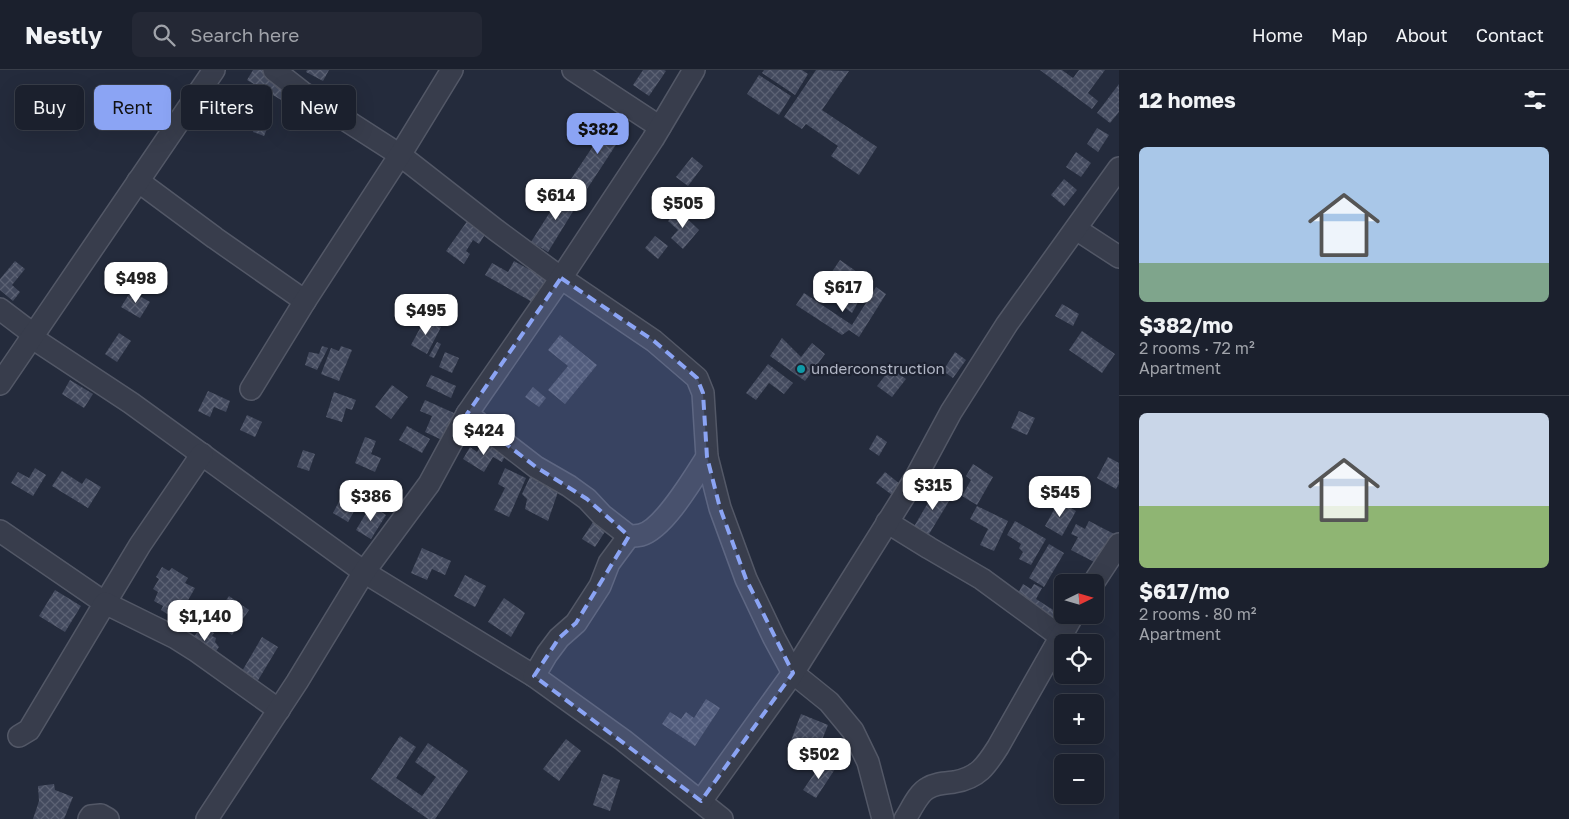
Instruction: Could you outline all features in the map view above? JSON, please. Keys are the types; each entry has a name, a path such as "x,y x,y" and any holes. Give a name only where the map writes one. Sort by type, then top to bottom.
{"street":[{"path":"0,384 214,70"},
{"path":"274,70 302,92 400,155 561,278 654,341 697,378 703,393 707,458 720,508 746,579 793,673 829,702 853,732 868,762 884,819"},
{"path":"251,388 304,301 400,155 452,70"},
{"path":"573,70 660,127"},
{"path":"207,819 279,710 364,572 429,484 468,414 561,278 660,127 694,70"},
{"path":"0,309 32,336 131,403 364,572 534,676 623,740 707,811 916,477 951,412 1007,324 1119,168"},
{"path":"138,181 304,301"},
{"path":"1076,229 1119,257"},
{"path":"468,414 536,468 569,486 587,499 602,515 629,536 642,535 658,525 683,495 707,458"},
{"path":"19,736 29,730 140,545 202,454"},
{"path":"887,522 982,579 1057,634"},
{"path":"0,531 105,603 176,638 195,650 279,710"},
{"path":"534,676 559,638 576,623 600,586 609,563 629,536"},
{"path":"1099,574 1119,544"},
{"path":"905,819 926,788 973,776 985,767 1054,649"},
{"path":"89,819 91,816 101,815 108,819"}],"highlighted area":[{"path":"561,278 654,341 697,378 703,393 707,457 720,508 746,579 793,673 701,801 534,676 559,638 576,623 629,536 587,499 536,467 467,414"}],"building":[{"path":"253,70 266,70 292,85 282,85 282,100 272,95 272,85 256,85 247,80"},
{"path":"307,70 329,70 323,81 306,72"},
{"path":"643,70 666,71 649,96 633,85"},
{"path":"764,70 802,70 808,74 795,95 762,73"},
{"path":"816,70 849,71 822,110 877,147 859,175 831,156 838,146 806,124 802,129 784,117"},
{"path":"1040,70 1062,70 1073,78 1079,70 1105,70 1088,93 1098,101 1092,109"},
{"path":"759,75 791,96 779,115 747,94"},
{"path":"1119,84 1119,112 1110,123 1097,113"},
{"path":"610,121 625,131 587,189 571,179"},
{"path":"1097,128 1109,135 1098,152 1087,144"},
{"path":"254,130 266,130 264,136 253,132"},
{"path":"1076,152 1091,163 1081,177 1066,167"},
{"path":"692,157 703,166 688,186 676,177"},
{"path":"1064,179 1077,190 1064,206 1051,195"},
{"path":"564,190 580,200 548,252 531,242"},
{"path":"678,210 699,230 683,249 671,238 678,230 668,221"},
{"path":"468,220 486,233 479,244 473,240 466,251 470,254 464,264 446,251"},
{"path":"655,236 668,246 658,259 645,248"},
{"path":"840,260 870,281 852,313 820,289"},
{"path":"15,261 25,269 12,285 20,292 13,301 0,290 0,279"},
{"path":"514,261 532,271 533,265 550,274 534,303 485,275 492,263 508,272"},
{"path":"876,287 886,294 859,337 849,330 842,335 796,305 804,293 852,325"},
{"path":"131,291 150,302 140,318 121,307"},
{"path":"1062,304 1079,314 1073,326 1055,316"},
{"path":"425,319 441,327 427,354 411,345"},
{"path":"1082,331 1115,354 1102,373 1069,350"},
{"path":"119,333 131,341 117,362 105,354"},
{"path":"560,335 597,365 565,404 548,390 568,366 548,350"},
{"name":"underconstruction","path":"782,338 801,357 812,343 825,354 805,381 770,356"},
{"path":"437,342 441,344 434,358 429,356"},
{"path":"322,346 328,348 317,370 305,365 309,352 319,354"},
{"path":"341,346 352,350 339,381 321,374 331,348 339,351"},
{"path":"445,352 459,358 452,373 439,367"},
{"path":"955,352 966,360 953,378 943,371"},
{"path":"768,364 793,383 784,394 769,383 756,400 746,393"},
{"path":"891,368 906,379 892,397 877,386"},
{"path":"431,375 456,386 451,398 426,386"},
{"path":"70,380 93,394 84,408 62,394"},
{"path":"392,385 408,397 391,419 375,407"},
{"path":"533,387 546,398 539,407 525,397"},
{"path":"208,391 230,401 226,412 214,407 210,417 198,411"},
{"path":"334,392 356,400 352,410 346,408 342,422 326,417"},
{"path":"425,400 454,413 442,440 425,432 432,416 420,411"},
{"path":"1019,411 1035,418 1027,435 1011,428"},
{"path":"247,415 262,422 255,437 240,430"},
{"path":"407,426 430,439 422,453 399,440"},
{"path":"877,435 887,442 879,456 869,449"},
{"path":"365,437 376,441 371,454 381,458 375,472 355,463"},
{"path":"484,440 506,454 502,462 493,457 484,472 463,459 470,447 477,452"},
{"path":"303,450 315,454 309,471 297,467"},
{"path":"1108,457 1119,463 1119,484 1116,489 1097,478"},
{"path":"973,464 993,477 977,505 962,496 971,480 966,476"},
{"path":"35,468 46,475 33,496 11,483 18,472 29,478"},
{"path":"505,468 526,478 509,517 494,510 505,488 498,484"},
{"path":"62,471 82,484 86,478 101,487 88,508 52,486"},
{"path":"885,472 900,484 892,495 876,483"},
{"path":"531,475 559,489 548,521 525,509 527,499 522,494"},
{"path":"939,484 954,493 926,539 912,530"},
{"path":"344,492 360,501 348,522 333,513"},
{"path":"1059,501 1076,511 1062,536 1045,526"},
{"path":"371,505 386,515 371,539 356,530"},
{"path":"977,506 1008,521 994,551 980,545 988,529 970,519"},
{"path":"595,519 608,527 595,547 582,539"},
{"path":"1015,521 1046,539 1031,565 1019,559 1023,552 1019,548 1021,544 1007,535"},
{"path":"1089,521 1114,534 1098,564 1071,550 1078,537 1071,534 1076,524 1085,529"},
{"path":"1049,544 1064,553 1044,587 1029,578"},
{"path":"422,548 451,561 445,575 432,569 427,580 411,573"},
{"path":"162,567 169,571 172,568 188,578 185,583 195,588 182,611 177,607 172,617 161,610 163,606 154,601 158,592 153,589 159,579 156,577"},
{"path":"465,575 486,586 475,607 454,596"},
{"path":"1023,584 1031,589 1034,584 1042,588 1036,599 1054,610 1053,622 1015,599"},
{"path":"55,590 81,606 65,632 39,616"},
{"path":"229,596 249,610 232,635 212,621"},
{"path":"504,598 525,613 511,637 488,622"},
{"path":"202,625 214,633 212,636 216,638 215,642 219,647 211,658 190,643"},
{"path":"262,637 278,647 257,682 241,673"},
{"path":"706,699 720,708 695,746 662,724 670,712 681,719 686,712 694,718"},
{"path":"801,714 828,725 815,757 789,746"},
{"path":"400,736 416,747 396,778 422,796 436,777 415,762 428,743 468,771 435,819 428,819 371,779"},
{"path":"566,739 581,751 559,781 543,769"},
{"path":"823,761 835,769 816,798 803,790"},
{"path":"603,774 620,780 610,811 593,805"},
{"path":"54,784 55,790 73,797 64,819 33,819 39,801 38,786"}],"place":[{"name":"underconstruction","path":"801,369"}]}
